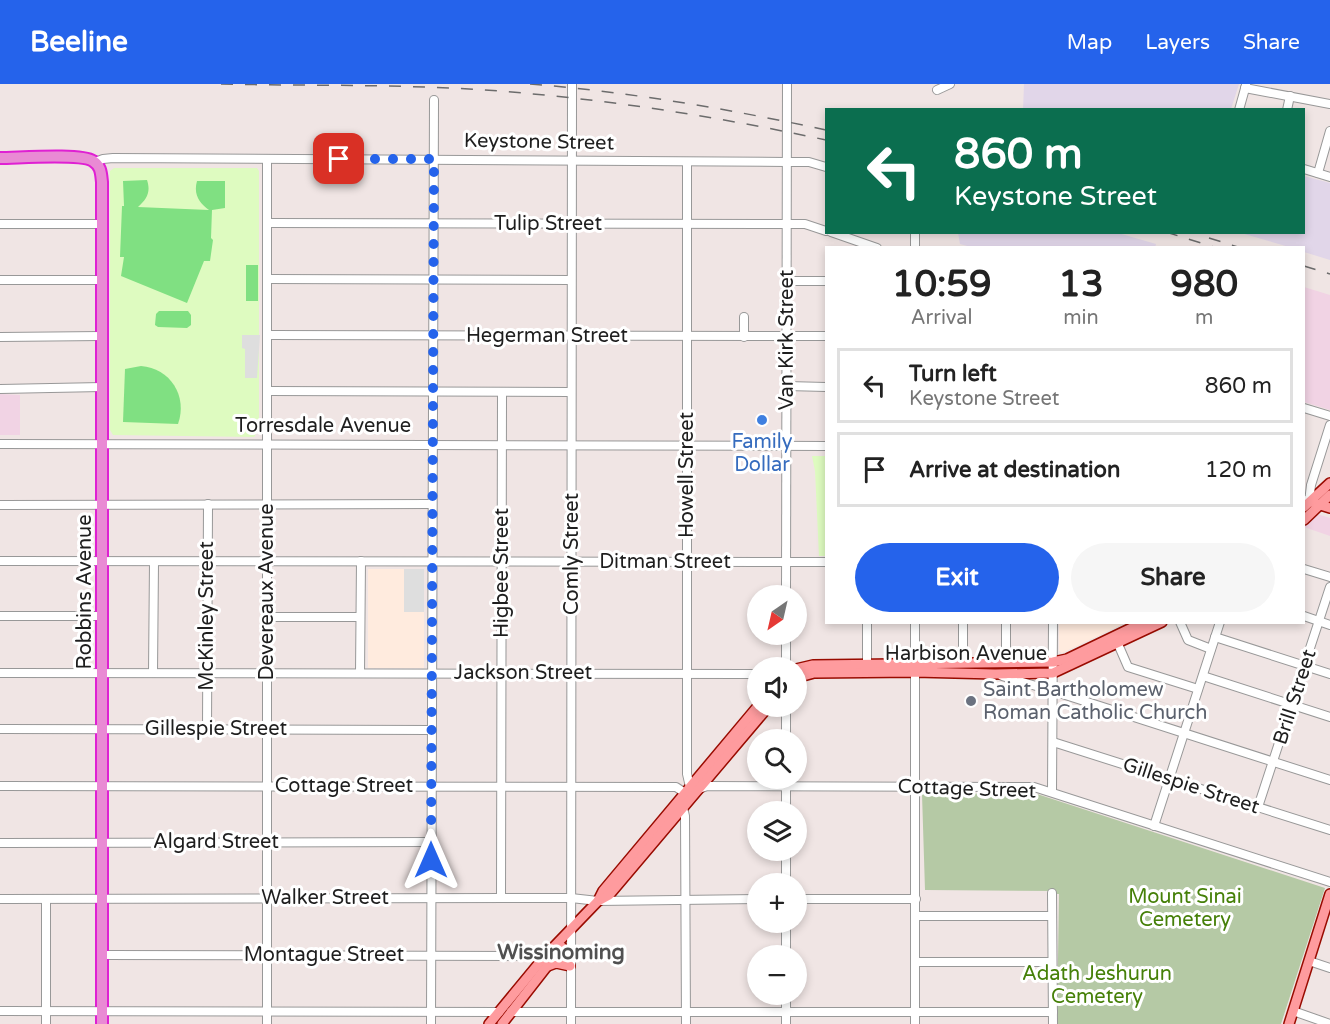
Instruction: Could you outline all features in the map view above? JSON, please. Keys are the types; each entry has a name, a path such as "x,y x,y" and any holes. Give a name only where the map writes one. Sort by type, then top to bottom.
{"highway":[{"name":"Keystone Street","path":"0,158 82,157 95,162"},
{"name":"Robbins Avenue","path":"95,162 99,167 102,182 103,224 102,1024"}],"main road":[{"path":"1309,503 1330,483"},
{"path":"1309,503 1330,495"},
{"path":"1309,503 1330,508"},
{"name":"Harbison Avenue","path":"807,675 963,663 1006,663 1053,667 1140,624"},
{"name":"Harbison Avenue","path":"807,666 867,664 995,674 1053,667 1118,644 1158,624"},
{"path":"598,901 609,895 683,808 691,790 749,717"},
{"path":"489,1024 546,956 598,901 603,891 691,790 758,717"},
{"path":"1289,1024 1330,894"},
{"path":"502,1024 546,968 572,929"},
{"path":"546,968 556,963 570,966"}],"street":[{"name":"Comly Street","path":"571,1024 572,84"},
{"name":"Van Kirk Street","path":"786,585 787,84"},
{"path":"937,90 950,84"},
{"path":"1240,108 1246,86 1330,104"},
{"path":"1287,108 1290,96"},
{"path":"431,1024 431,391 434,100"},
{"path":"1318,174 1330,131"},
{"name":"Keystone Street","path":"95,162 110,159 434,159 809,162 825,167"},
{"name":"Devereaux Avenue","path":"267,159 267,1024"},
{"name":"Howell Street","path":"687,162 686,674 687,774 691,790"},
{"path":"1305,169 1330,177"},
{"name":"Tulip Street","path":"268,223 805,224 825,231"},
{"path":"0,224 103,224"},
{"path":"837,234 871,246"},
{"path":"268,279 572,280"},
{"path":"0,280 102,280"},
{"path":"788,281 825,280"},
{"path":"744,317 744,337"},
{"name":"Hegerman Street","path":"268,335 825,336"},
{"path":"0,337 102,336"},
{"path":"787,386 825,387"},
{"path":"0,389 102,387"},
{"path":"268,391 571,392"},
{"name":"Higbee Street","path":"501,898 502,393"},
{"path":"1305,408 1330,416"},
{"path":"1309,503 1311,485 1330,425"},
{"name":"Torresdale Avenue","path":"0,444 825,446"},
{"name":"McKinley Street","path":"207,504 207,729"},
{"path":"0,505 431,504"},
{"name":"Ditman Street","path":"0,561 825,562"},
{"path":"360,673 361,561"},
{"path":"153,673 154,562"},
{"path":"1305,569 1330,577"},
{"name":"Brill Street","path":"1258,807 1330,587"},
{"path":"0,616 102,616"},
{"path":"1305,616 1330,625"},
{"path":"267,617 360,617"},
{"path":"867,624 867,664"},
{"path":"915,624 915,1024"},
{"path":"963,624 963,663"},
{"path":"1006,624 1006,663"},
{"path":"1052,792 1053,624"},
{"path":"1181,624 1188,639 1211,649"},
{"path":"1154,826 1219,624"},
{"path":"1215,637 1330,674"},
{"path":"1118,644 1128,667 1198,689"},
{"name":"Jackson Street","path":"0,673 747,674"},
{"path":"995,674 1330,780"},
{"path":"1203,675 1330,717"},
{"name":"Gillespie Street","path":"0,729 432,729"},
{"name":"Gillespie Street","path":"1053,742 1330,830"},
{"name":"Cottage Street","path":"807,783 915,787 1034,787 1330,882"},
{"name":"Cottage Street","path":"0,786 571,786 676,787 691,790 707,786 747,784"},
{"path":"683,808 687,899 686,1024"},
{"name":"Algard Street","path":"0,843 431,842"},
{"path":"1052,893 1053,1024"},
{"name":"Walker Street","path":"0,899 571,898 598,901 747,899"},
{"path":"46,899 46,1024"},
{"path":"807,899 916,899"},
{"path":"916,916 1052,916"},
{"name":"Montague Street","path":"102,955 546,956"},
{"path":"1309,961 1330,968"},
{"path":"916,962 1052,962"},
{"path":"786,1005 786,1024"},
{"path":"0,1011 499,1012"},
{"path":"1293,1011 1330,1024"},
{"path":"511,1012 1053,1012"}],"shaded area":[{"path":"1024,84 1239,84 1231,108 1023,108"},
{"path":"1305,176 1330,183 1330,260 1305,252 1305,246 1286,246 1244,234 1305,234"},
{"path":"958,234 1121,234 1156,244 1156,246 967,246 960,244"},
{"path":"1305,287 1330,295 1330,410 1305,402"},
{"path":"242,335 260,335 257,378 245,378 245,349 242,348"},
{"path":"0,394 20,395 20,435 0,435"},
{"path":"1305,510 1330,518 1330,536 1305,527"},
{"path":"368,569 424,569 424,668 368,668"},
{"path":"404,569 424,569 424,612 404,612"},
{"path":"1059,624 1123,624 1062,653 1059,651"}],"green space":[{"path":"114,168 257,168 259,171 259,430 254,437 113,435 110,430 110,171"},
{"path":"147,180 149,188 147,195 138,207 209,210 198,198 197,181 225,181 225,208 212,210 211,238 213,240 210,261 204,261 187,303 121,276 124,257 120,257 122,206 124,206 123,181"},
{"path":"246,265 258,265 258,301 246,301"},
{"path":"159,311 188,311 191,315 191,325 187,328 158,327 155,325 156,314"},
{"path":"141,366 160,372 174,385 181,403 178,424 123,422 125,369"},
{"path":"812,456 825,456 825,556 819,556 815,471"},
{"name":"Mount Sinai Cemetery","path":"1034,793 1325,888 1281,1024 1057,1024 1059,894 1054,894 1055,891 925,890 922,794"}],"railway":[{"path":"221,84 419,87 528,93 657,109 825,140"},
{"path":"530,84 679,102 825,130"},
{"path":"1172,234 1211,246"},
{"path":"1209,238 1235,246"},
{"path":"1305,266 1330,274"}],"place":[{"name":"Family Dollar","path":"762,420"},
{"name":"Saint Bartholomew Roman Catholic Church","path":"971,701"}],"district":[{"name":"Wissinoming","path":"561,952"}],"route":[{"path":"339,159 434,159 431,391 431,860"}],"park label":[{"name":"Adath Jeshurun Cemetery","path":"1097,986"}]}
